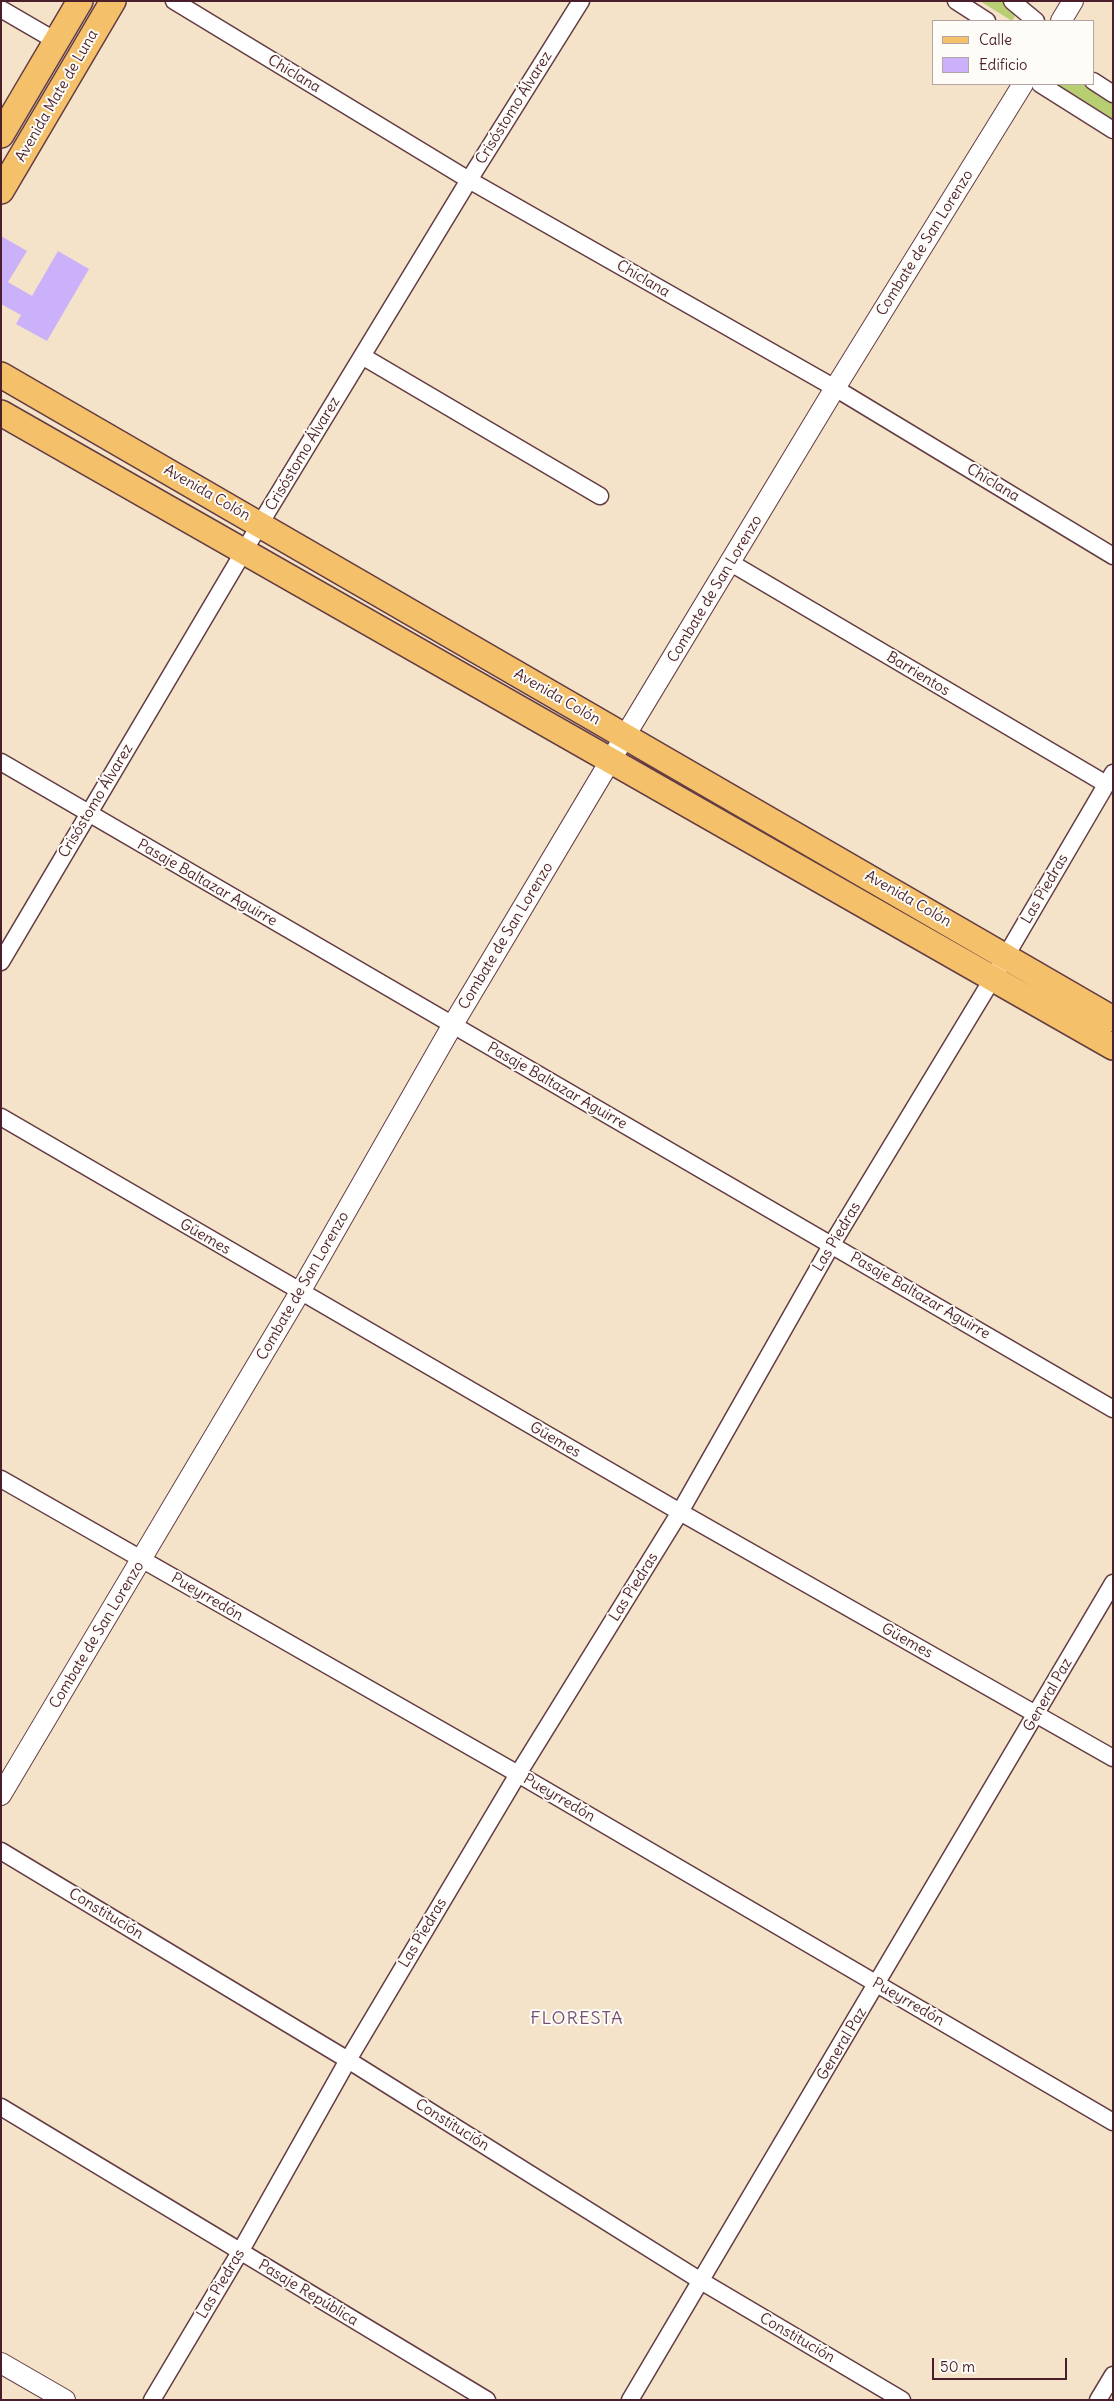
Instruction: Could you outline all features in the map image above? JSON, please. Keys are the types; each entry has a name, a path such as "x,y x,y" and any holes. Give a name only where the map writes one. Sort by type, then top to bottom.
{"main road":[{"name":"Avenida Mate de Luna","path":"1,135 80,1"},
{"name":"Avenida Mate de Luna","path":"1,191 113,1"},
{"name":"Avenida Colón","path":"1,375 1113,1019"},
{"name":"Avenida Colón","path":"1,412 1113,1047"}],"street":[{"name":"Chiclana","path":"174,1 469,180 835,388 1113,556"},
{"name":"Crisóstomo Álvarez","path":"1,962 260,524 469,180 581,1"},
{"path":"956,1 985,20"},
{"path":"1012,1 1035,20"},
{"path":"1062,20 1073,1"},
{"path":"1,9 56,41"},
{"path":"1094,82 1113,94"},
{"name":"Combate de San Lorenzo","path":"1,1795 300,1292 452,1026 610,761 835,388 1023,85"},
{"path":"1042,85 1113,130"},
{"path":"362,356 600,496"},
{"name":"Barrientos","path":"731,563 1109,779"},
{"name":"Pasaje Baltazar Aguirre","path":"1,762 1113,1409"},
{"name":"Las Piedras","path":"152,2400 240,2252 348,2060 518,1774 680,1512 832,1244 993,978 1109,779"},
{"name":"Güemes","path":"1,1117 680,1512 1113,1758"},
{"name":"Pueyrredón","path":"1,1479 518,1774 1113,2122"},
{"name":"General Paz","path":"630,2400 878,1984 1113,1584"},
{"name":"Constitución","path":"1,1851 348,2060 701,2282 902,2400"},
{"name":"Pasaje República","path":"1,2108 487,2400"},
{"path":"1,2363 65,2400"},
{"path":"1098,2400 1113,2375"}],"green space":[{"path":"980,1 1006,1 1019,9 1013,20"},
{"path":"1059,85 1085,85 1113,103 1113,119"}],"building":[{"path":"1,236 27,251 8,282 32,296 58,251 89,269 47,341 16,324 21,315 1,304"}],"district":[{"name":"FLORESTA","path":"577,2019"}]}
